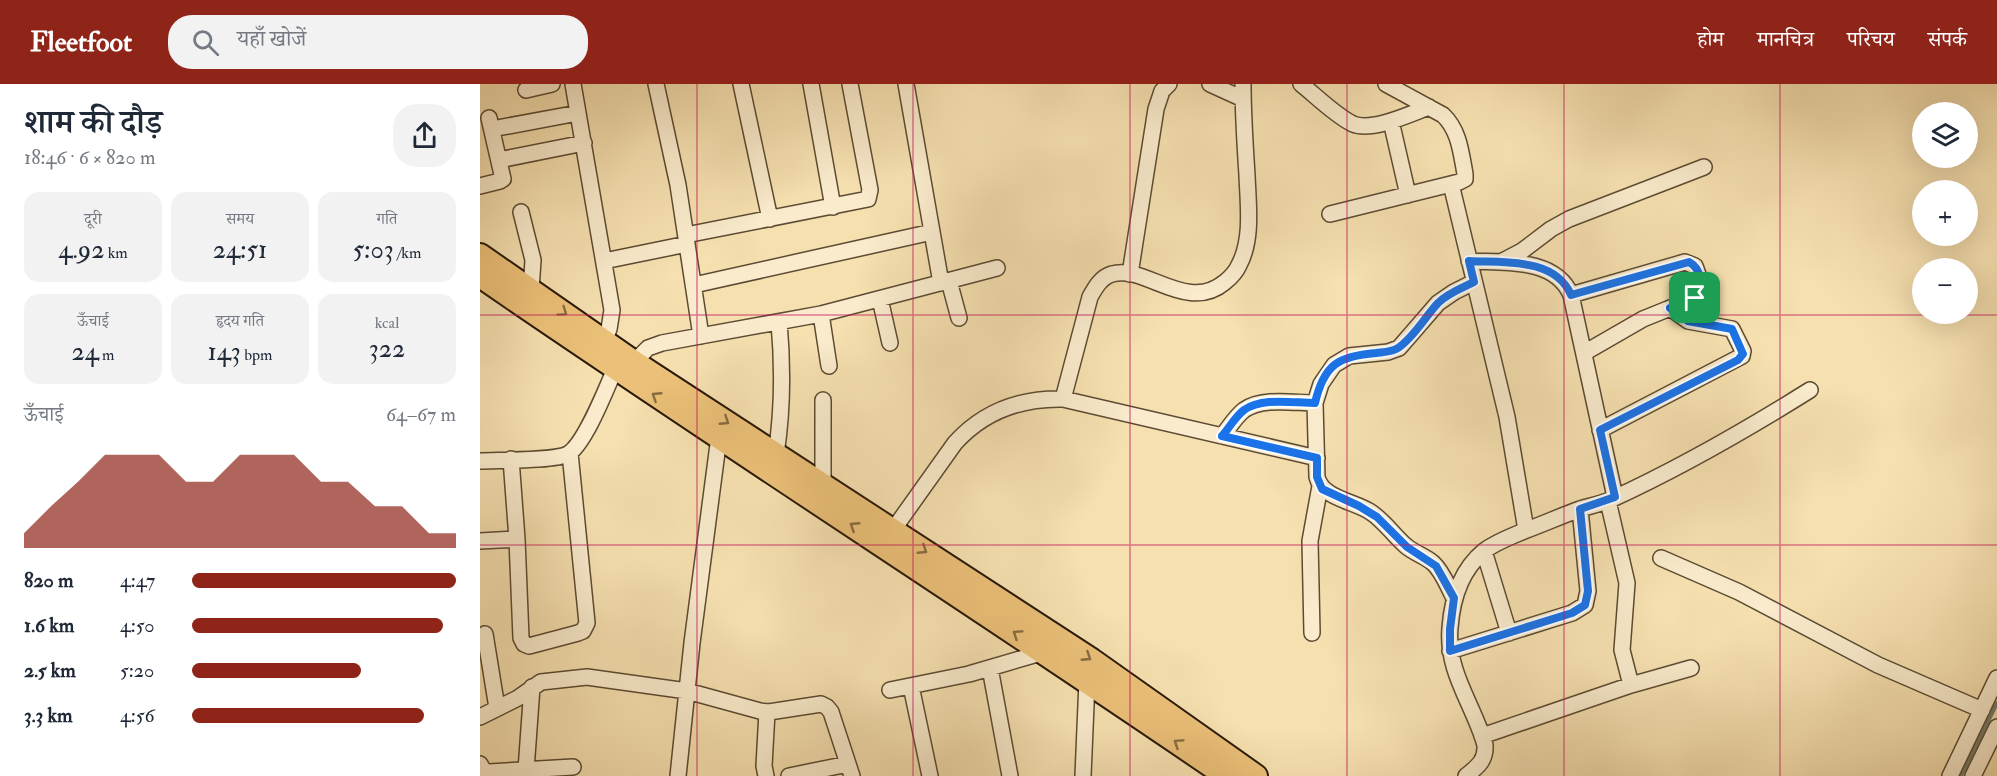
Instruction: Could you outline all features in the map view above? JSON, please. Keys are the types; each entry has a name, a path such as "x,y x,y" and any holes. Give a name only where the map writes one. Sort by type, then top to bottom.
{"highway":[{"path":"480,255 531,290 613,357 719,437 1044,652 1226,776"},
{"path":"480,276 776,454 1092,660 1256,776"}],"street":[{"path":"526,90 552,84"},
{"path":"480,461 557,457 570,453 580,442 613,357 609,329 612,318 604,261 573,84"},
{"path":"656,84 678,185 701,336"},
{"path":"741,84 770,219"},
{"path":"811,84 832,207"},
{"path":"604,261 770,219 865,200 870,194 850,84"},
{"path":"906,84 932,232 945,282 959,318"},
{"path":"1130,274 1156,109 1162,91 1169,84"},
{"path":"1063,399 1090,297 1106,277 1119,273 1130,274 1183,291 1198,293 1212,290 1222,284 1240,265 1247,237 1248,215 1243,91 1210,84"},
{"path":"1329,214 1462,181 1466,176 1457,134 1450,121 1386,84"},
{"path":"1308,87 1354,124 1370,126 1429,107"},
{"path":"480,186 502,180 503,176 490,124 578,113"},
{"path":"1391,121 1408,195"},
{"path":"499,160 584,143"},
{"path":"1499,263 1530,246 1559,224 1704,167"},
{"path":"1451,184 1507,417 1526,531"},
{"path":"521,212 533,260 531,290"},
{"path":"694,285 932,232"},
{"path":"1469,261 1530,265 1544,269 1563,281 1571,295 1600,430 1627,583 1622,650 1631,685"},
{"path":"1571,295 1689,262 1695,266 1701,283 1700,292 1695,298 1643,319 1584,353"},
{"path":"613,357 642,352 654,346 701,336 821,314 998,268"},
{"path":"1454,598 1440,572 1431,561 1407,547 1377,517 1359,506 1326,492 1320,486 1317,477 1315,403 1324,378 1339,361 1349,356 1388,352 1399,348 1438,303 1474,282"},
{"path":"880,299 890,343"},
{"path":"1600,430 1742,356 1743,351 1732,329 1688,321 1670,308"},
{"path":"821,314 829,366"},
{"path":"776,454 782,403 779,322"},
{"path":"1466,776 1482,761 1485,753 1482,736 1457,678 1450,651 1450,629 1454,598 1462,577 1471,564 1484,551 1502,540 1611,499 1746,430 1810,390"},
{"path":"893,530 966,430 1000,409 1042,399 1063,399 1317,458"},
{"path":"822,485 823,400"},
{"path":"1222,436 1238,415 1251,406 1268,403 1315,403"},
{"path":"678,776 719,437"},
{"path":"511,459 521,638 524,644 532,646 583,631 587,623 570,453"},
{"path":"1312,633 1310,551 1320,486"},
{"path":"1450,651 1572,613 1585,605 1588,591 1580,509"},
{"path":"480,541 517,539"},
{"path":"1484,551 1509,633"},
{"path":"1661,558 1761,603 1878,665 1982,710"},
{"path":"485,634 497,708"},
{"path":"890,690 990,668 1044,652"},
{"path":"990,668 1010,776"},
{"path":"1482,736 1631,685 1690,668"},
{"path":"480,717 547,680 587,677 687,691 767,712 816,704 825,705 831,712 850,770 789,776"},
{"path":"1950,776 1997,678"},
{"path":"1083,776 1087,681"},
{"path":"911,686 930,776"},
{"path":"526,770 532,687"},
{"path":"766,776 764,766 767,712"},
{"path":"1973,776 1997,728"},
{"path":"480,764 486,772 573,767"}],"waterway":[{"path":"1961,776 1997,703"}],"route":[{"path":"1469,261 1530,265 1544,269 1563,281 1571,295 1689,262 1695,266 1702,288 1695,298 1670,308 1688,321 1730,327 1735,333 1743,354 1738,360 1600,430 1615,497 1580,509 1588,591 1585,605 1572,613 1450,651 1454,598 1440,572 1431,561 1407,547 1377,517 1322,489 1317,477 1317,458 1222,436 1238,415 1251,406 1268,403 1315,403 1324,378 1343,358 1388,352 1399,348 1438,303 1474,282 1469,261"}]}
